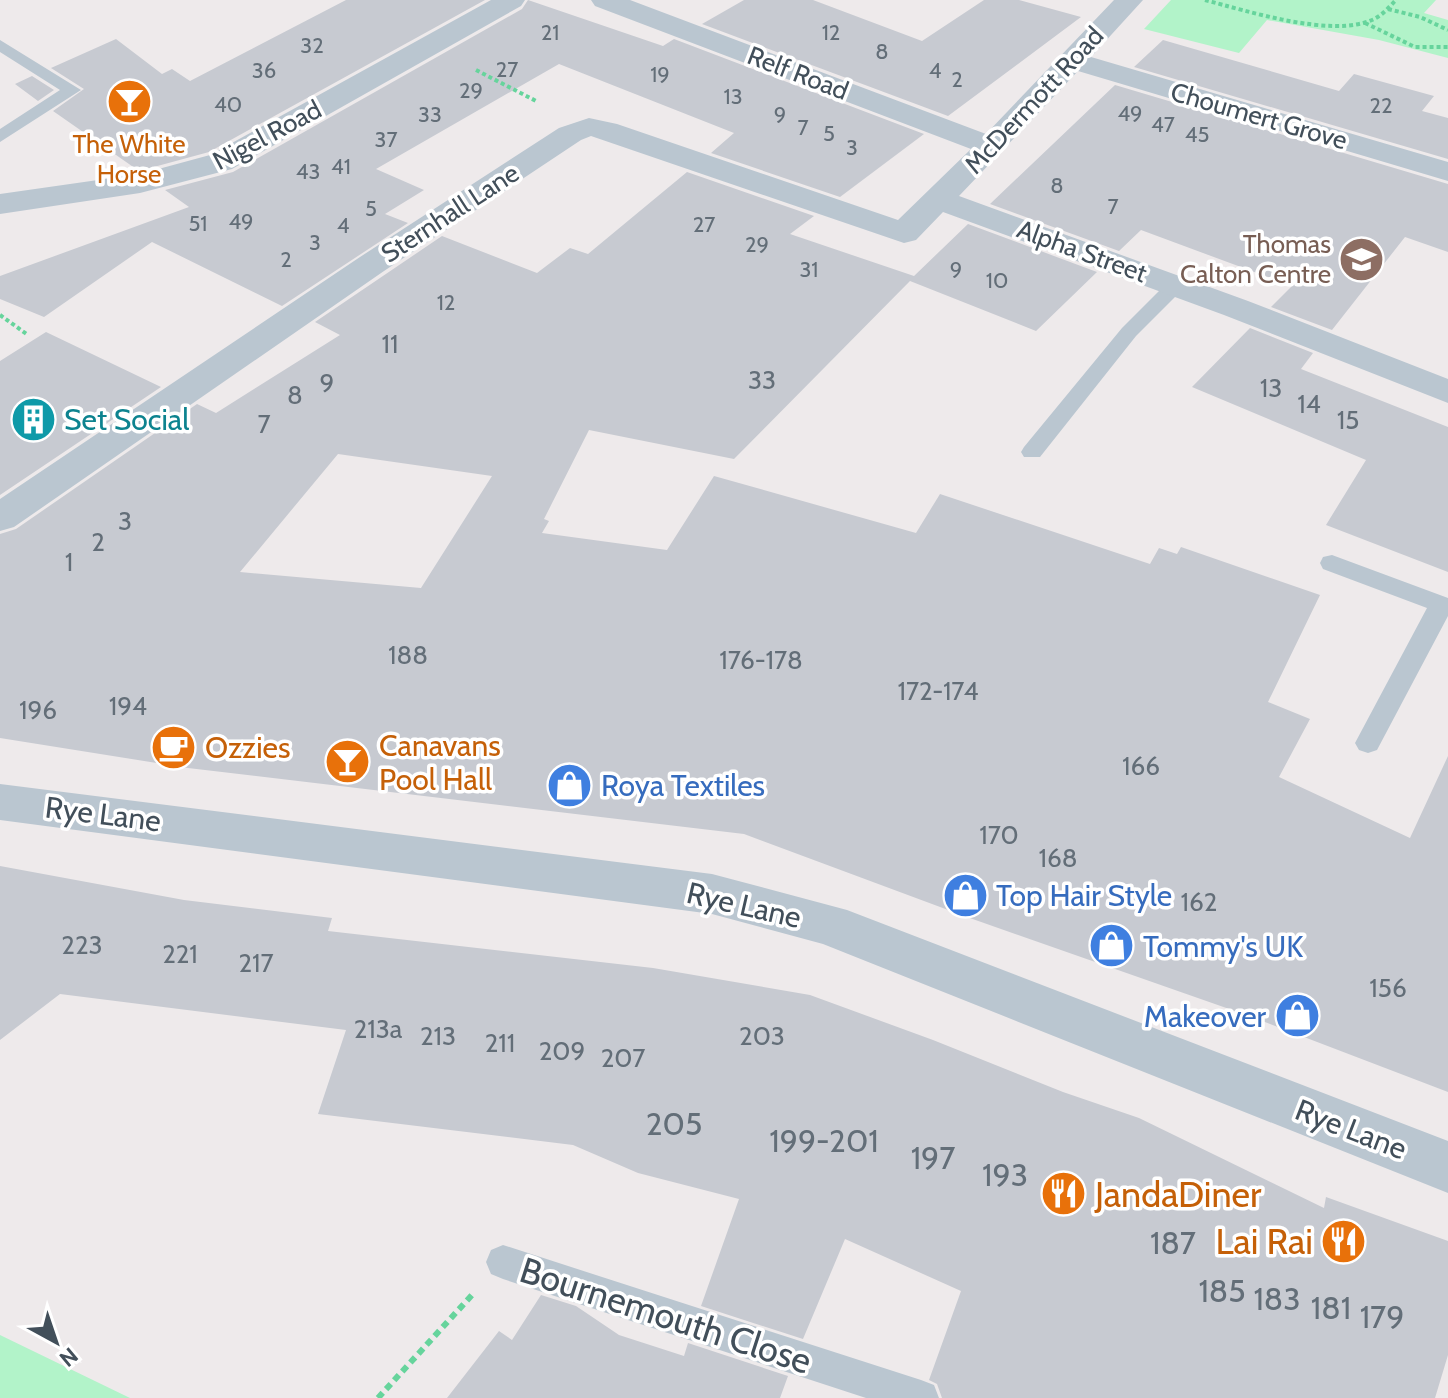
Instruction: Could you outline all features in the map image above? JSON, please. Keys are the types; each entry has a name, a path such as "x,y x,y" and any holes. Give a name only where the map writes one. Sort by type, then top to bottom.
{"street":[{"name":"Nigel Road","path":"0,204 147,184 187,175 221,162 511,0"},
{"name":"Relf Road","path":"605,0 991,146"},
{"name":"McDermott Road","path":"939,200 1129,0"},
{"name":"Choumert Grove","path":"1071,60 1448,172"},
{"path":"589,127 904,233 939,200"},
{"name":"Sternhall Lane","path":"0,518 385,256 570,134 589,127"},
{"name":"Alpha Street","path":"939,200 1176,285 1448,392"},
{"name":"Rye Lane","path":"0,802 712,894 830,925 1448,1167"}],"lane":[{"path":"0,45 72,90 0,137"},
{"path":"1032,452 1129,332 1176,285"},
{"path":"1332,563 1445,606 1368,743"},
{"name":"Bournemouth Close","path":"503,1262 921,1398"}],"path":[{"path":"1205,0 1318,22 1365,23 1413,46 1431,49 1448,47"},
{"path":"1365,23 1379,17 1396,0"},
{"path":"1387,9 1420,17 1448,30"},
{"path":"429,46 589,127"},
{"path":"0,315 28,335"},
{"path":"378,1398 503,1262"}],"green space":[{"path":"1171,0 1436,0 1424,13 1448,20 1448,58 1379,40 1267,20 1239,53 1144,29"},
{"path":"0,1335 130,1398 0,1398"}],"building":[{"path":"346,0 485,0 209,152 139,171 53,111 84,89 51,68 116,39 162,74 172,69 190,81"},
{"path":"528,0 663,46 674,39 924,134 840,197 711,153 734,133 559,64 376,169 424,190 385,214 408,223 282,306 152,242 44,317 0,299 0,276 189,207 165,190 233,172 522,9"},
{"path":"744,0 813,0 922,41 984,0 1019,0 1081,17 948,116 702,24"},
{"path":"1163,40 1339,91 1354,74 1434,96 1422,111 1448,118 1448,159 1134,67"},
{"path":"32,76 54,90 38,101 15,84"},
{"path":"1115,85 1448,184 1448,252 1405,237 1332,330 1271,307 1292,286 1141,230 1119,251 990,204"},
{"path":"687,172 814,216 790,234 914,276 968,224 1097,272 1036,331 910,281 734,459 589,430 544,519 549,521 542,533 667,550 714,476 916,533 940,494 1150,564 1159,548 1177,554 1181,547 1320,595 1268,702 1310,719 1279,777 1410,838 1448,756 1448,1092 1252,1017 967,917 744,834 188,768 0,738 0,534 16,529 197,404 216,413 340,335 315,322 442,236 537,273 570,248 588,254","holes":["338,454 492,476 421,588 240,572"]},
{"path":"1250,328 1313,353 1301,369 1448,427 1448,572 1326,525 1366,460 1192,387"},
{"name":"Set Social","path":"46,332 161,387 0,495 0,361"},
{"path":"0,866 184,900 332,918 328,931 653,968 810,995 933,1040 1063,1092 1139,1118 1324,1208 1326,1197 1448,1241 1448,1355 1435,1398 942,1398 937,1384 929,1380 961,1291 845,1239 803,1339 701,1306 739,1199 638,1173 573,1145 318,1114 346,1030 60,994 0,1040"},
{"path":"541,1295 576,1306 619,1335 684,1356 688,1343 788,1376 780,1398 447,1398 499,1331 512,1340"}],"place":[{"name":"The White Horse","path":"129,101"},
{"name":"Thomas Calton Centre","path":"1362,259"},
{"name":"Set Social","path":"33,419"},
{"name":"Ozzies","path":"174,747"},
{"name":"Canavans Pool Hall","path":"348,762"},
{"name":"Roya Textiles","path":"570,785"},
{"name":"Top Hair Style","path":"965,895"},
{"name":"Tommy's UK","path":"1112,946"},
{"name":"Makeover","path":"1297,1016"},
{"name":"JandaDiner","path":"1064,1194"},
{"name":"Lai Rai","path":"1344,1241"}]}
